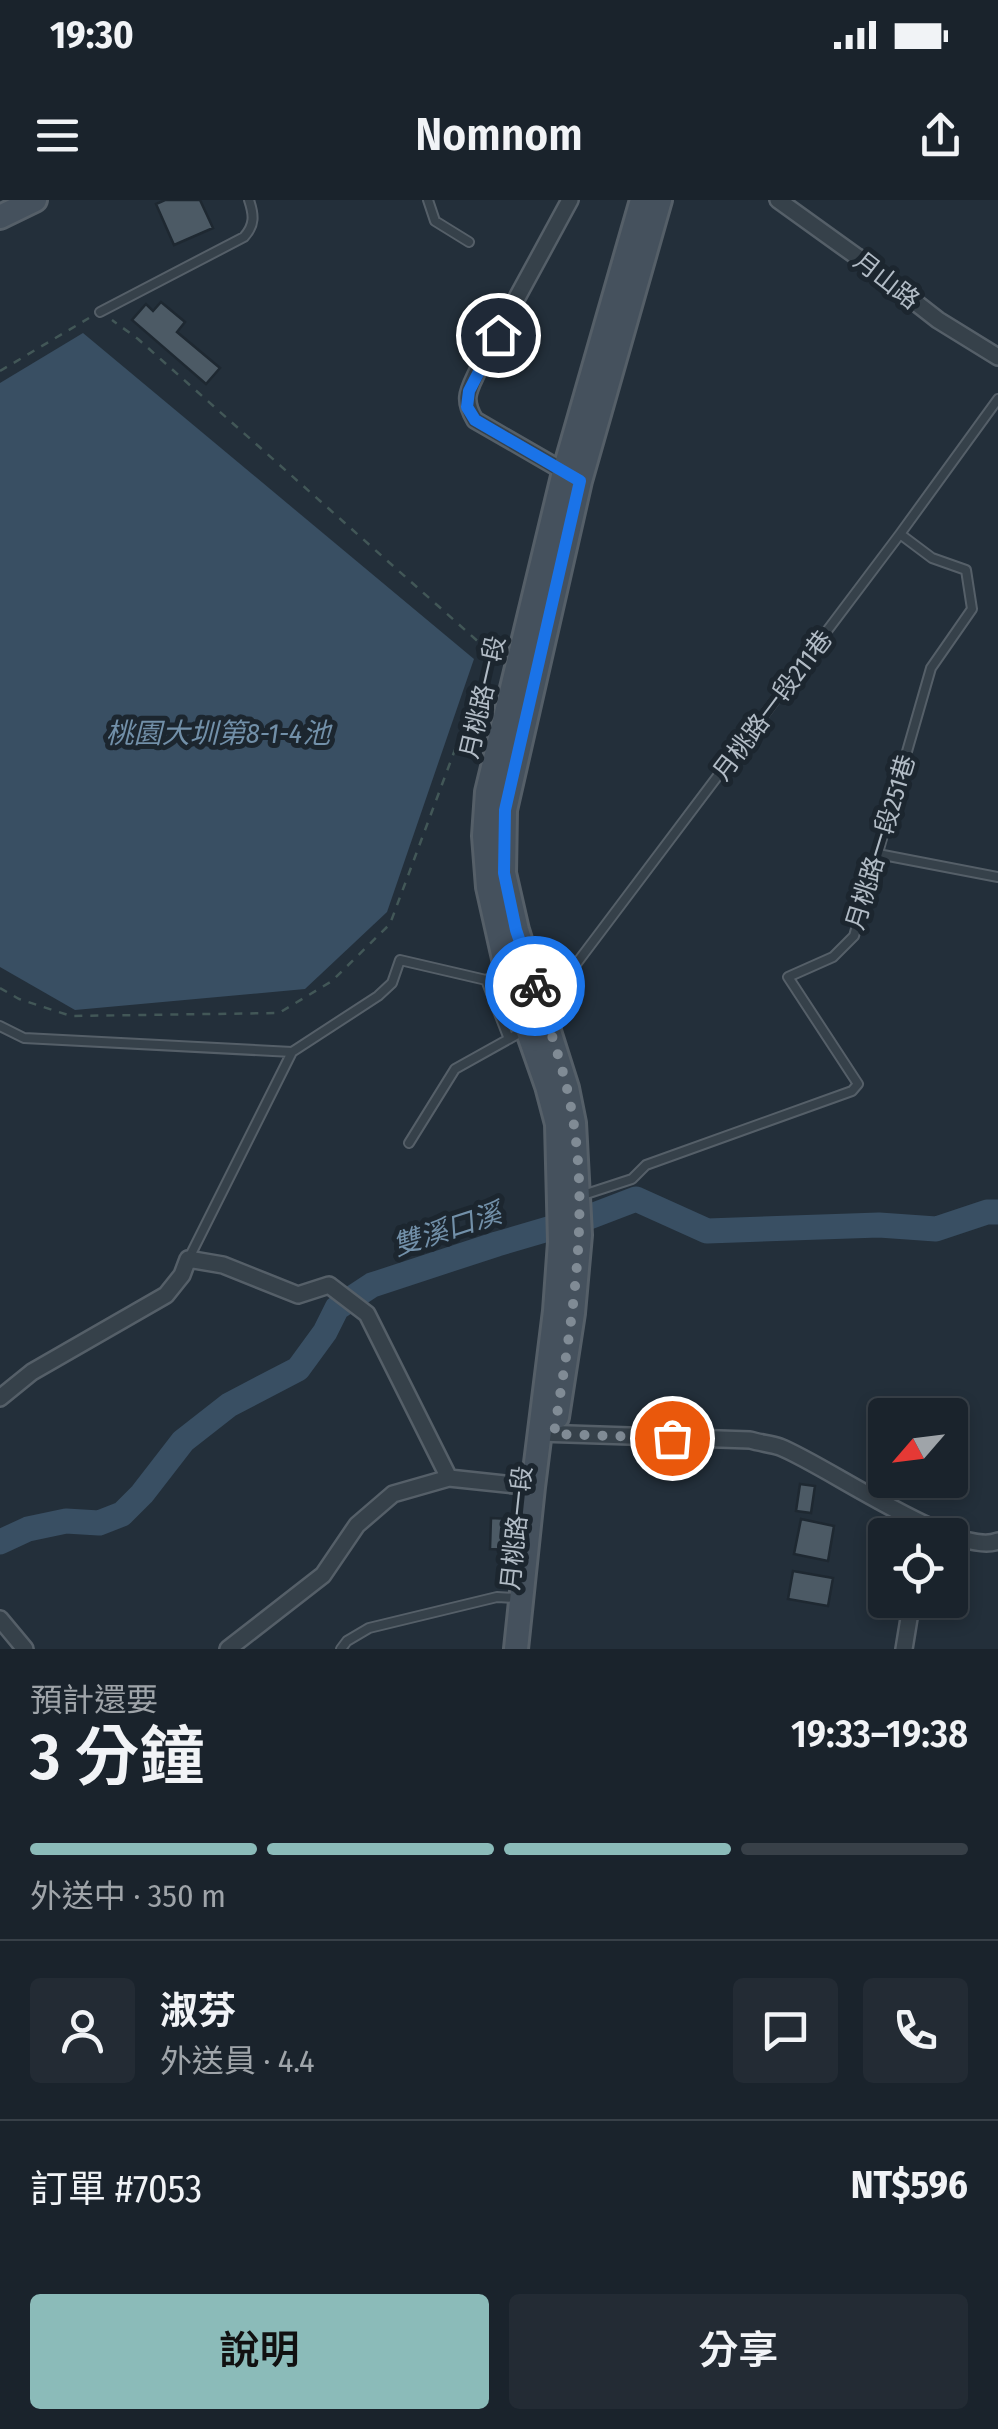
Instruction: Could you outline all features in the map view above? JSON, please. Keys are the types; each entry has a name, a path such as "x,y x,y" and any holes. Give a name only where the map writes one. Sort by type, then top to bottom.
{"street":[{"path":"0,217 34,200"},
{"path":"570,200 480,366 467,407 475,420 572,476"},
{"name":"月桃路一段","path":"572,1204 548,1086 518,1034 496,976 484,836 487,792 642,200"},
{"name":"月桃路一段","path":"516,1649 533,1487 573,1313 570,1239 574,1122 543,1008 516,930 504,873 505,810 572,476 660,200"},
{"name":"月山路","path":"778,200 938,320 998,357"},
{"path":"518,1034 543,1008"},
{"path":"0,1398 32,1372 166,1295 182,1275 188,1259 223,1265 298,1295 329,1286 367,1314 448,1478"},
{"path":"547,1434 750,1440 779,1447 828,1471 909,1518"},
{"name":"月桃路一段","path":"531,1649 547,1434"},
{"path":"228,1649 323,1575 356,1525 393,1494 448,1478 533,1487"},
{"path":"968,1542 998,1541"},
{"path":"0,1618 26,1649"},
{"path":"904,1649 909,1618"}],"lane":[{"path":"100,312 244,237 253,218 249,200"},
{"path":"428,200 435,221 469,242"},
{"name":"月桃路一段211巷","path":"543,1008 998,400"},
{"name":"月桃路一段251巷","path":"572,1204 632,1179 646,1164 852,1091 858,1084 788,977 833,957 854,936 931,668 972,609 966,570 932,558 900,534"},
{"path":"878,854 998,877"},
{"path":"188,1259 292,1052 378,996 392,983 400,960 496,976"},
{"path":"0,1026 24,1038 292,1052"},
{"path":"409,1143 455,1069 518,1034"},
{"path":"341,1649 369,1628 497,1596 521,1599"}],"path":[{"path":"0,371 100,312 138,339 491,653 390,924 332,981 279,1013 70,1016 19,999 0,988"}],"water":[{"name":"桃園大圳第8-1-4池","path":"83,333 474,659 387,912 305,989 75,1010 0,967 0,383"}],"building":[{"path":"165,200 200,200 213,228 174,245 156,204"},
{"path":"161,302 185,322 177,332 220,368 206,384 132,320 146,304 153,311"},
{"path":"800,1484 815,1486 811,1513 796,1511"},
{"path":"491,1518 510,1519 509,1550 490,1549"},
{"path":"801,1519 834,1526 828,1561 794,1554"},
{"path":"793,1571 833,1578 828,1606 788,1599"}],"waterway":[{"name":"雙溪口溪","path":"0,1542 28,1529 66,1521 99,1523 122,1514 183,1441 229,1405 298,1369 337,1308 372,1285 636,1199 707,1231 879,1225 936,1229 998,1212"}],"way so far":[{"path":"535,986 574,1122 580,1235 573,1313 554,1434 672,1438"}],"route":[{"path":"498,335 469,391 467,407 475,420 580,481 505,810 504,873 516,930 535,986"}]}
